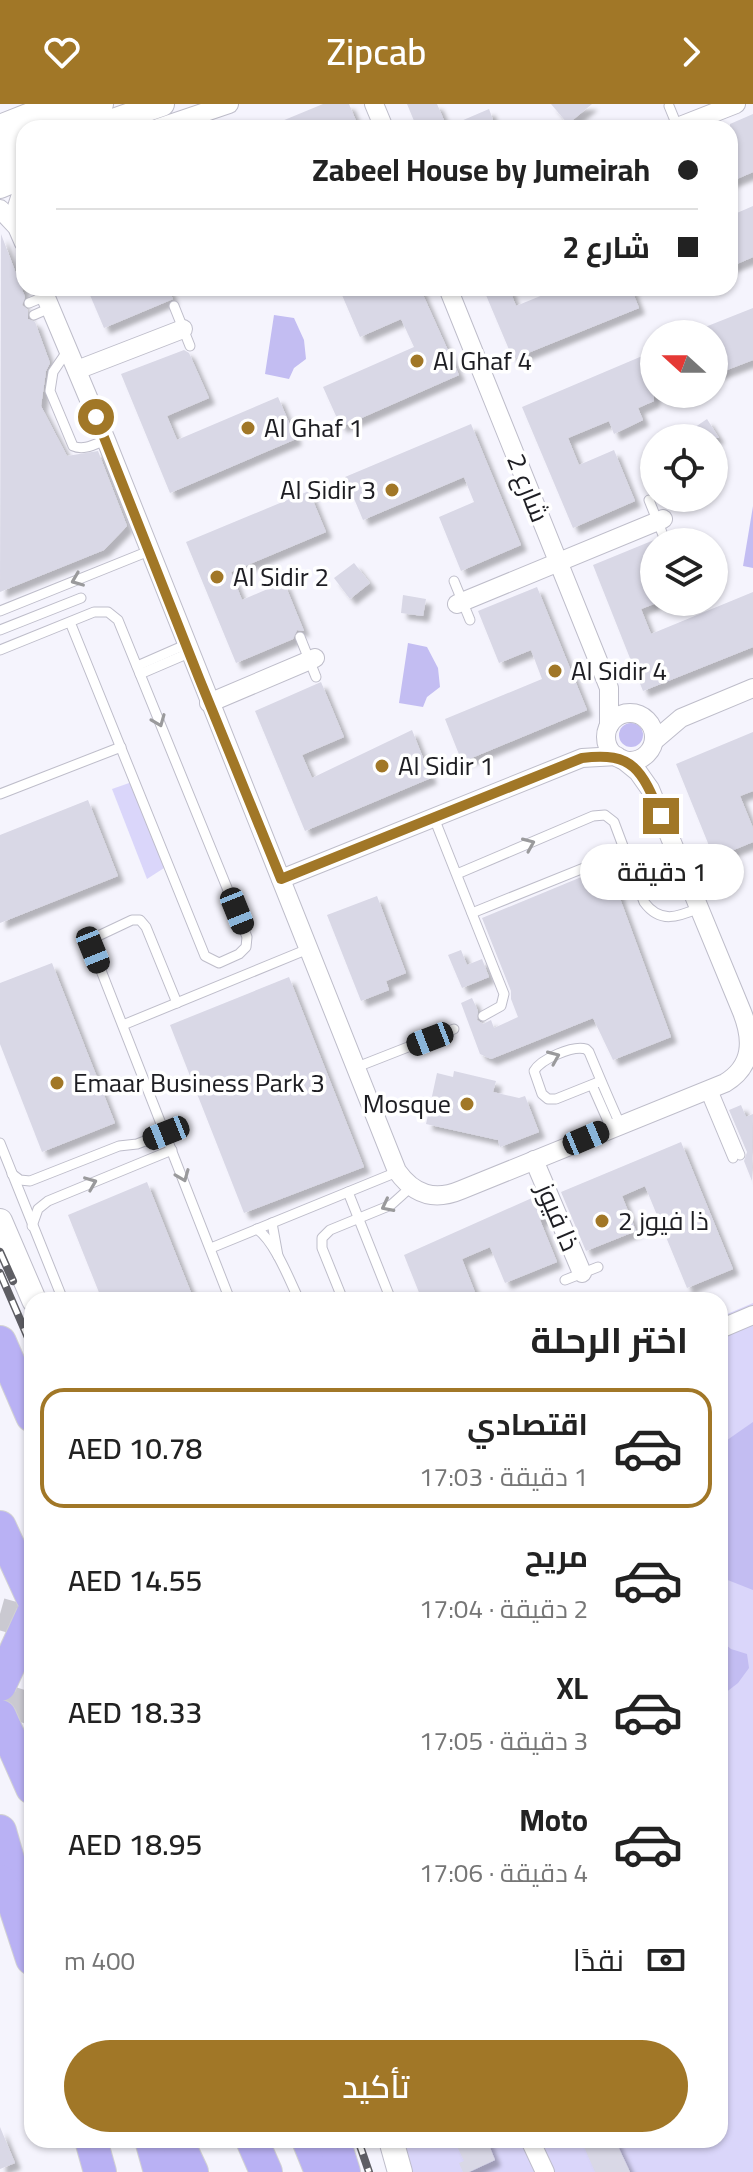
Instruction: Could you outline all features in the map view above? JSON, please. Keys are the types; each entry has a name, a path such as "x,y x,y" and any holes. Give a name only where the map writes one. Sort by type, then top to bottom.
{"highway":[{"path":"0,1342 24,1398"},
{"path":"0,1527 24,1580"},
{"path":"0,1685 24,1632"},
{"path":"0,1716 24,1770"},
{"path":"0,1831 10,1866 7,1893 24,1938"},
{"path":"93,2148 100,2172"},
{"path":"153,2148 160,2172"},
{"path":"181,2148 192,2172"},
{"path":"256,2148 266,2172"},
{"path":"311,2148 321,2172"},
{"path":"336,2148 344,2172"},
{"path":"356,2148 363,2172"}],"main road":[{"path":"75,116 101,104"},
{"path":"48,120 162,104"},
{"path":"151,120 184,104"},
{"path":"0,1221 31,1292"},
{"path":"393,2148 400,2172"}],"street":[{"path":"182,120 229,104"},
{"path":"696,120 736,104"},
{"path":"0,209 16,229"},
{"name":"شارع 2","path":"451,296 609,688 622,703 641,715"},
{"path":"40,302 68,350 106,440 397,1171 421,1193 440,1197 534,1160 734,1078 746,1062 749,1053 746,1022 650,789 638,772 609,747 608,729"},
{"path":"77,370 183,338"},
{"path":"459,603 660,520"},
{"path":"209,703 316,667"},
{"name":"شارع 2","path":"608,729 609,688"},
{"path":"582,758 621,714 681,718 753,688"},
{"path":"641,715 653,727 648,769 650,789"},
{"path":"281,879 582,758 638,759 681,718"},
{"name":"ذا فيوز","path":"534,1160 581,1271"},
{"path":"728,1326 753,1315"},
{"path":"534,2148 545,2172"}],"lane":[{"path":"171,307 183,338"},
{"path":"68,350 51,378 52,397 73,446 79,449 106,440"},
{"path":"657,512 663,528"},
{"path":"0,611 149,551"},
{"path":"451,582 467,621"},
{"path":"0,630 81,598"},
{"path":"0,650 70,622 101,610 114,615 247,937 243,951 219,963 209,960 202,951 70,622"},
{"path":"303,636 316,667"},
{"path":"138,670 187,649"},
{"path":"0,794 121,747"},
{"path":"457,874 599,814 614,822 644,902 650,910 667,918 699,908"},
{"path":"434,818 504,994 501,1006 483,1016"},
{"path":"472,913 626,851"},
{"path":"177,1003 144,923 132,920 99,934 92,946 227,1292"},
{"path":"123,1025 177,1003 214,993 309,948"},
{"path":"357,1067 454,1029"},
{"path":"597,1083 556,1099 548,1099 542,1094 534,1071 542,1062 583,1047 589,1052 597,1083 616,1126"},
{"path":"708,1089 736,1157"},
{"path":"12,1174 20,1180 30,1181 122,1145 142,1143 166,1133"},
{"path":"0,1143 60,1292"},
{"path":"142,1143 148,1160"},
{"path":"32,1226 38,1209 48,1201 172,1150"},
{"path":"211,1248 272,1223 305,1204 348,1192 397,1171"},
{"path":"340,1292 321,1243 325,1234 391,1205 411,1187"},
{"path":"348,1192 388,1292"},
{"path":"272,1223 278,1256"},
{"path":"257,1229 264,1234 278,1256 295,1292"}],"shaded area":[{"path":"274,315 294,318 304,340 306,359 294,368 289,379 265,374"},
{"path":"753,506 753,568 743,566"},
{"path":"408,643 427,647 438,668 440,687 427,697 423,707 399,703"},
{"path":"631,723 640,726 643,735 640,744 631,747 622,744 619,735 622,726"},
{"path":"132,782 164,868 147,879 112,789"},
{"path":"753,1303 753,2172 411,2172 402,2148 728,2148 728,1314"},
{"path":"753,1422 753,1590 728,1580 728,1439"},
{"path":"728,1647 747,1654 749,1668 728,1691"}],"building":[{"path":"323,104 349,104 356,120 284,120"},
{"path":"407,104 437,104 444,120 414,120"},
{"path":"551,104 592,104 573,120 565,120"},
{"path":"489,109 493,120 463,120"},
{"path":"753,114 753,172 738,179 738,121"},
{"path":"753,206 753,257 738,264 738,213"},
{"path":"1,234 16,273 16,296 25,296 22,305 28,310 28,319 35,322 50,363 41,406 67,456 98,451 127,526 104,550 0,592"},
{"path":"90,296 172,296 173,299 104,328"},
{"name":"Al Ghaf 4","path":"342,296 424,296 459,375 341,427 323,387 414,347 401,319 360,337"},
{"path":"486,296 512,296 516,306 540,296 634,296 639,308 513,359"},
{"path":"753,308 753,360 728,370 728,320 723,320"},
{"name":"Al Ghaf 1","path":"184,350 189,353 209,398 167,416 177,440 278,397 296,439 170,493 121,374"},
{"path":"640,357 638,408 643,420 614,434 609,421 568,438 579,465 614,450 635,501 573,528 522,407"},
{"name":"Al Sidir 3","path":"471,424 521,545 461,571 439,517 474,502 464,477 363,520 345,477"},
{"name":"Al Sidir 2","path":"309,491 326,532 231,572 242,600 284,582 304,631 297,630 293,639 236,663 186,542"},
{"path":"640,546 640,616 644,616 651,634 695,616 728,616 728,602 753,592 753,647 643,691 593,565"},
{"path":"354,563 370,583 350,599 334,578"},
{"name":"Al Sidir 4","path":"537,587 587,710 462,762 445,719 542,679 531,650 499,663 478,611"},
{"path":"403,595 426,599 423,616 401,613"},
{"name":"Al Sidir 1","path":"321,682 344,737 302,755 312,778 412,730 431,778 305,831 255,711"},
{"path":"753,732 753,791 740,796 753,828 753,842 714,858 676,764"},
{"path":"88,800 118,876 0,923 0,835"},
{"path":"608,866 671,1037 613,1060 593,1018 491,1059 480,1054 461,1003 472,998 478,1011 477,1020 483,1024 491,1020 494,1028 518,1017 482,918"},
{"path":"377,896 406,973 386,981 389,990 361,1001 327,915"},
{"path":"461,950 467,965 482,959 489,977 462,988 448,955"},
{"name":"Emaar Business Park 3","path":"52,963 115,1123 42,1152 0,1044 0,983"},
{"path":"289,977 364,1167 244,1213 170,1025"},
{"name":"Mosque","path":"454,1071 496,1081 493,1092 519,1098 525,1096 539,1132 500,1147 498,1140 426,1124 437,1073 453,1077"},
{"path":"741,1105 746,1117 753,1114 752,1181 744,1161 747,1152 729,1110"},
{"name":"ذا فيوز 2","path":"681,1142 733,1269 687,1288 645,1186 622,1196 636,1231 586,1251 561,1192"},
{"path":"147,1182 191,1292 99,1292 68,1215"},
{"path":"532,1198 534,1203 538,1201 545,1218 540,1220 557,1262 505,1283 490,1247 462,1259 475,1292 419,1292 404,1255"},
{"path":"0,2127 15,2163 0,2169"},
{"path":"458,2148 490,2148 495,2160 469,2172 463,2172 459,2163 464,2161"},
{"path":"584,2148 619,2148 630,2172 595,2172"}],"tunnel":[{"path":"0,1614 24,1621"},
{"path":"0,1699 24,1706"}],"railway":[{"path":"0,1252 13,1281"},
{"path":"0,1273 24,1328"},
{"path":"361,2148 369,2172"}],"place":[{"name":"Al Ghaf 4","path":"417,361"},
{"name":"Al Ghaf 1","path":"248,428"},
{"name":"Al Sidir 3","path":"392,490"},
{"name":"Al Sidir 2","path":"217,577"},
{"name":"Al Sidir 4","path":"555,671"},
{"name":"Al Sidir 1","path":"382,766"},
{"name":"Emaar Business Park 3","path":"57,1083"},
{"name":"Mosque","path":"467,1104"},
{"name":"ذا فيوز 2","path":"602,1221"}],"route":[{"path":"96,417 281,879 582,758 617,756 631,765 650,789 661,816"}]}
